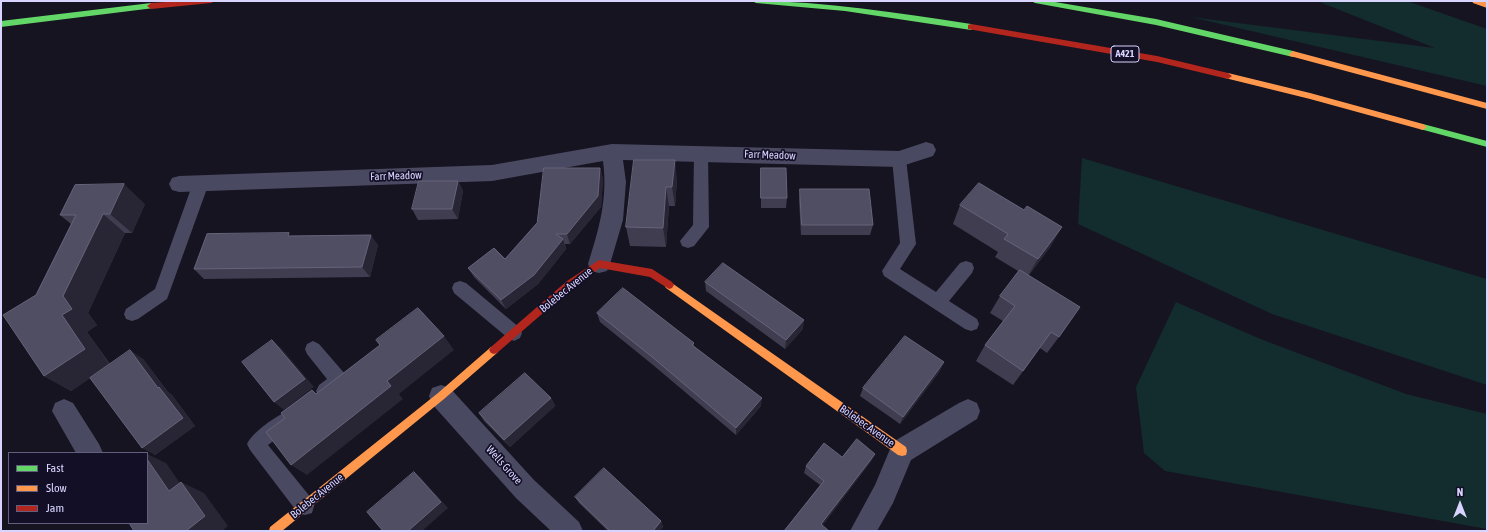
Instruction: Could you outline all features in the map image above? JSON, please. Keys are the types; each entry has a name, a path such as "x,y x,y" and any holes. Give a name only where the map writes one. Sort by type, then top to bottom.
{"main road":[{"path":"1,24 180,3 211,1"},
{"name":"A421","path":"756,1 852,10 1004,32 1157,59 1310,96 1487,144"},
{"path":"1034,1 1156,22 1312,58 1487,106"},
{"path":"1476,1 1487,5"},
{"name":"Bolebec Avenue","path":"274,531 440,396 570,284 599,264 652,273 902,451"}],"street":[{"name":"Farr Meadow","path":"179,184 492,172 612,152 899,159 926,150"},
{"path":"599,264 612,220 616,182 612,152"},
{"name":"Wells Grove","path":"440,396 525,489 570,531"},
{"path":"64,411 89,452"},
{"name":"Bolebec Avenue","path":"863,531 884,494 902,451 968,411"}],"lane":[{"path":"688,241 702,226 701,154"},
{"path":"899,159 908,244 890,271 971,324"},
{"path":"132,314 161,294 201,183"},
{"path":"938,302 966,268"},
{"path":"460,288 514,333"},
{"path":"304,506 256,444 339,380 313,349"}],"green space":[{"path":"1317,1 1407,1 1487,29 1487,86 1191,17 1435,48"},
{"path":"1082,158 1487,279 1487,385 1272,314 1078,224"},
{"path":"1176,302 1258,338 1406,394 1487,414 1487,529 1165,471 1144,453 1136,387"}],"building":[{"path":"634,160 675,160 672,187 666,187 663,228 626,227"},
{"path":"544,168 600,168 598,196 567,234 556,234 563,239 534,275 501,300 468,268 494,248 505,259 537,223"},
{"path":"761,168 786,168 787,198 761,198"},
{"path":"419,181 458,181 452,209 412,209"},
{"path":"979,183 1024,210 1027,206 1062,227 1038,259 1004,239 1008,234 960,205"},
{"path":"124,184 110,214 103,214 63,296 72,309 62,315 85,349 44,376 3,315 36,295 76,215 60,215 75,185"},
{"path":"800,189 869,189 873,225 802,225"},
{"path":"289,233 288,236 371,235 362,267 194,269 207,234"},
{"path":"723,263 804,320 786,340 705,282"},
{"path":"1020,270 1080,307 1059,337 1051,332 1023,371 985,345 1015,306 1000,296"},
{"path":"623,288 694,343 692,345 762,398 736,428 651,356 597,313"},
{"path":"418,308 444,336 387,381 391,386 291,465 266,432 285,418 281,413 312,390 316,394 380,345 376,340"},
{"path":"905,336 944,362 903,417 863,388"},
{"path":"272,340 305,379 274,402 242,362"},
{"path":"130,350 158,388 159,387 183,418 142,448 90,378"},
{"path":"525,373 551,398 504,440 479,413"},
{"path":"857,439 875,454 821,524 829,531 784,531 824,481 806,466 824,443 842,457"},
{"path":"148,460 169,491 181,482 205,516 186,531 134,531 130,524 148,524"},
{"path":"604,468 661,521 653,531 610,531 575,497"},
{"path":"414,472 441,502 408,531 383,531 367,512"}],"traffic: fast":[{"path":"756,1 845,8 971,27"},
{"path":"1035,1 1156,22 1293,54"},
{"path":"1,24 151,6"},
{"path":"1423,127 1487,144"}],"traffic: slow":[{"path":"1476,1 1487,5"},
{"path":"1293,54 1487,106"},
{"path":"1228,76 1310,96 1423,127"},
{"path":"669,285 902,451"},
{"path":"274,531 441,396 494,350"}],"traffic: jam":[{"path":"151,6 211,1"},
{"path":"971,27 1157,59 1228,76"},
{"path":"494,350 570,284 599,264 652,273 669,285"}]}
